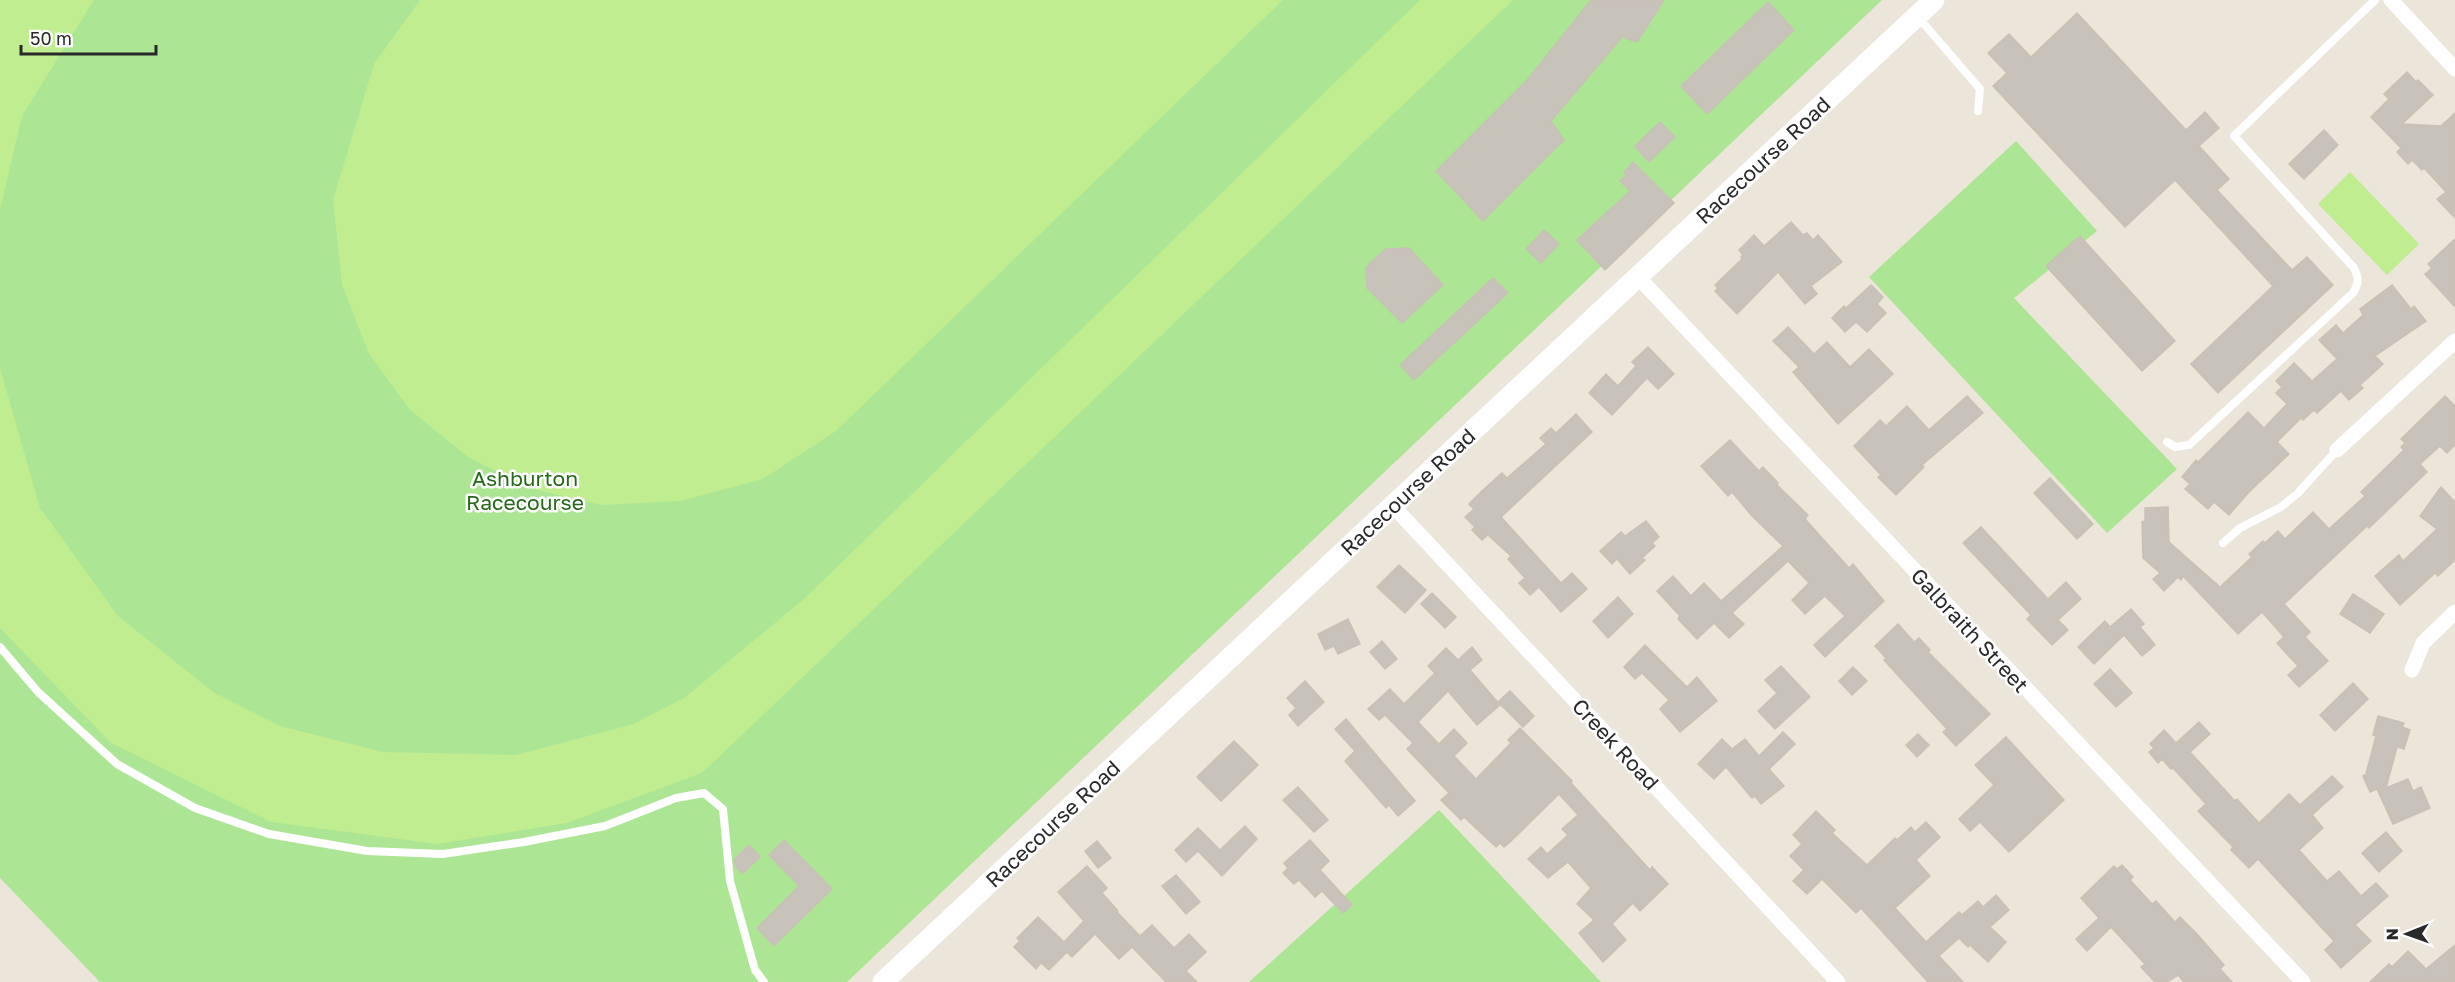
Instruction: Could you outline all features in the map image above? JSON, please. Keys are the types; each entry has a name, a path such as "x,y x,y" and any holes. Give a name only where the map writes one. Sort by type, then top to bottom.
{"street":[{"name":"Racecourse Road","path":"883,982 1934,0"},
{"path":"2391,0 2455,69"},
{"name":"Galbraith Street","path":"1638,277 2303,982"},
{"path":"2337,450 2455,341"},
{"name":"Creek Road","path":"1393,506 1838,982"},
{"path":"2412,670 2423,643 2455,612"}],"lane":[{"path":"2167,442 2175,447 2189,445 2353,293 2357,285 2358,278 2354,267 2234,136 2375,0"},
{"path":"1917,16 1980,89 1978,111"},
{"path":"2223,543 2240,528 2281,507 2297,494 2337,450"},
{"path":"0,647 38,692 117,764 195,808 269,834 367,851 443,854 524,842 605,826 676,798 704,793 723,809 730,881 755,970 764,982"}],"green space":[{"name":"Ashburton Racecourse","path":"0,0 1882,0 847,982 100,982 0,878"},
{"path":"0,0 94,0 22,116 0,210"},
{"path":"420,0 1283,0 836,431 763,479 680,501 602,505 529,488 468,457 410,410 368,352 342,284 333,200 374,64"},
{"path":"1420,0 1513,0 702,773 567,823 437,844 271,822 111,743 0,628 0,368 40,508 118,616 213,692 280,726 383,752 516,755 633,724 684,698 804,599"},
{"path":"2016,141 2097,231 2014,298 2177,469 2107,533 1869,277"},
{"path":"2350,172 2419,244 2387,275 2318,204"},
{"path":"1439,810 1601,982 1249,982"}],"building":[{"path":"1591,0 1664,0 1637,42 1622,37 1551,121 1564,140 1483,221 1436,171 1527,80"},
{"path":"1768,2 1794,30 1707,114 1681,86"},
{"path":"2077,13 2186,130 2205,112 2219,128 2199,146 2229,179 2217,190 2292,270 2307,257 2333,285 2218,393 2191,364 2273,286 2175,180 2125,227 1993,86 2007,73 1988,53 2009,34 2031,57"},
{"path":"2407,72 2433,95 2402,124 2441,126 2455,113 2455,218 2437,199 2446,192 2424,168 2422,170 2412,160 2408,164 2397,152 2401,148 2371,117 2389,99 2384,94"},
{"path":"1660,122 1675,137 1649,162 1635,146"},
{"path":"2324,130 2338,145 2304,179 2289,164"},
{"path":"1633,162 1674,203 1605,270 1577,240 1630,191 1620,181"},
{"path":"1791,222 1803,235 1807,233 1813,240 1818,235 1842,262 1811,286 1817,294 1805,304 1778,272 1737,314 1715,291 1718,288 1715,285 1742,259 1743,255 1739,250 1754,235 1764,246"},
{"path":"1544,230 1559,244 1541,263 1526,249"},
{"path":"2080,236 2175,341 2142,371 2046,266"},
{"path":"2455,239 2455,307 2425,274 2432,268 2428,264"},
{"path":"1409,248 1443,285 1402,323 1367,288 1366,267 1386,249"},
{"path":"1493,278 1508,293 1414,380 1400,365"},
{"path":"1871,285 1883,297 1877,304 1886,313 1867,332 1856,322 1845,332 1832,318"},
{"path":"2392,285 2411,309 2414,306 2426,321 2375,356 2383,364 2360,385 2363,388 2349,400 2341,391 2317,413 2314,410 2303,420 2301,418 2277,442 2289,454 2248,493 2229,515 2214,502 2208,509 2185,489 2190,484 2182,477 2196,460 2198,462 2248,412 2264,428 2287,404 2276,393 2282,387 2276,381 2294,363 2312,381 2337,359 2319,340 2336,325 2343,333 2363,315 2360,309"},
{"path":"1788,327 1814,354 1827,342 1850,367 1869,349 1893,374 1838,424 1793,372 1799,367 1773,341"},
{"path":"1648,347 1674,374 1658,389 1647,378 1612,415 1589,393 1606,374 1618,386 1636,366 1632,362"},
{"path":"1967,396 1983,413 1922,465 1924,467 1896,495 1878,477 1881,475 1854,446 1880,420 1886,426 1907,406 1929,430"},
{"path":"2445,396 2455,406 2455,445 2447,453 2440,446 2420,464 2427,472 2369,528 2367,526 2284,604 2310,632 2305,637 2328,661 2299,687 2288,675 2298,666 2277,643 2284,637 2262,612 2238,634 2183,576 2181,580 2178,577 2164,591 2153,579 2160,573 2143,558 2142,522 2145,521 2145,508 2168,507 2169,542 2220,587 2252,557 2249,554 2263,541 2265,543 2278,531 2285,539 2313,512 2329,529 2365,496 2361,492 2404,450 2401,447 2405,443 2401,439"},
{"path":"1576,414 1592,432 1501,517 1561,583 1572,573 1587,589 1561,612 1539,587 1530,595 1519,583 1525,578 1508,559 1511,556 1488,535 1482,540 1472,530 1475,527 1465,517 1474,509 1469,504 1483,490 1502,473 1507,478 1546,444 1540,438 1551,428 1556,433"},
{"path":"1730,440 1759,471 1763,467 1778,483 1777,485 1808,515 1805,519 1849,568 1853,564 1884,601 1825,657 1814,645 1845,616 1825,596 1805,614 1792,600 1809,583 1788,561 1732,613 1744,624 1729,638 1714,623 1697,639 1657,591 1673,576 1691,596 1704,583 1721,601 1783,546 1752,516 1732,492 1728,496 1701,466"},
{"path":"2050,478 2093,524 2077,539 2034,493"},
{"path":"2441,487 2455,502 2455,560 2438,576 2435,573 2400,605 2375,576 2399,555 2403,561 2437,529 2420,516"},
{"path":"1646,521 1659,537 1652,543 1655,546 1642,558 1645,560 1630,574 1617,559 1612,564 1600,551 1621,532 1625,536"},
{"path":"1981,527 2048,599 2066,582 2081,599 2058,620 2068,630 2052,645 2027,619 2031,615 1963,543"},
{"path":"1399,565 1426,590 1405,613 1377,587"},
{"path":"1432,593 1456,617 1445,628 1421,604"},
{"path":"2353,594 2384,614 2370,633 2340,614"},
{"path":"1618,597 1633,614 1608,638 1593,621"},
{"path":"2131,609 2144,624 2140,627 2155,645 2142,656 2124,635 2094,664 2078,647 2105,621 2110,627"},
{"path":"1348,619 1360,644 1338,654 1334,646 1325,650 1318,634"},
{"path":"1898,624 1914,642 1919,638 1930,650 1928,652 1990,714 1956,746 1943,732 1947,729 1884,660 1886,658 1875,646"},
{"path":"1382,641 1397,659 1385,669 1370,652"},
{"path":"1645,645 1687,687 1697,677 1717,701 1680,732 1660,709 1669,700 1642,673 1635,679 1624,667"},
{"path":"1472,647 1482,660 1470,670 1500,705 1477,725 1448,691 1418,722 1439,744 1454,729 1467,743 1454,756 1476,779 1511,743 1508,740 1520,728 1572,781 1571,783 1650,870 1652,867 1668,884 1640,911 1633,903 1612,924 1626,940 1603,962 1579,933 1594,920 1577,904 1591,888 1568,862 1548,878 1528,859 1541,847 1547,854 1568,835 1562,829 1578,815 1559,794 1510,842 1504,847 1500,843 1496,847 1464,817 1461,820 1441,800 1449,793 1407,749 1413,743 1385,715 1379,720 1368,709 1390,689 1404,704 1435,673 1428,666 1446,648 1458,660"},
{"path":"1781,666 1810,697 1775,729 1758,711 1777,693 1765,680"},
{"path":"1853,667 1867,681 1852,695 1839,681"},
{"path":"2110,669 2132,693 2116,707 2094,684"},
{"path":"1305,681 1324,702 1298,726 1289,715 1296,708 1287,698"},
{"path":"2353,683 2368,699 2335,731 2320,715"},
{"path":"1510,691 1534,716 1523,727 1498,702"},
{"path":"2378,716 2404,723 2402,727 2410,730 2404,749 2397,747 2386,788 2408,779 2413,791 2421,787 2430,808 2393,824 2377,789 2370,792 2363,776 2366,774 2376,736 2373,735"},
{"path":"1346,719 1415,801 1398,816 1389,805 1386,808 1345,761 1355,751 1335,729"},
{"path":"2199,722 2210,734 2190,752 2235,801 2237,799 2259,823 2289,794 2300,805 2332,776 2343,787 2312,815 2323,828 2299,850 2327,881 2339,871 2361,896 2376,883 2388,896 2355,925 2371,941 2341,968 2325,950 2334,941 2258,859 2249,868 2231,850 2233,847 2198,811 2206,804 2173,768 2171,769 2162,759 2158,763 2149,752 2154,748 2150,744 2164,730 2176,743"},
{"path":"1783,732 1795,744 1769,769 1784,786 1761,804 1755,796 1752,798 1726,767 1714,779 1698,764 1722,739 1732,749 1745,739 1759,756"},
{"path":"1918,734 1929,745 1917,757 1906,745"},
{"path":"2006,737 2064,800 2009,852 1980,822 1970,831 1959,819 1994,785 1975,765"},
{"path":"1234,741 1258,765 1221,801 1197,777"},
{"path":"1298,787 1328,820 1314,832 1283,800"},
{"path":"1816,811 1835,830 1832,833 1867,865 1895,838 1897,840 1911,827 1915,832 1926,822 1940,837 1916,860 1930,876 1895,908 1926,942 1959,912 1962,915 1978,901 1983,907 1996,895 2009,910 1990,927 2006,942 1988,962 1959,938 1939,956 1963,982 1928,982 1861,908 1856,913 1822,879 1807,894 1793,881 1804,870 1790,856 1802,844 1793,835"},
{"path":"1245,826 1257,839 1222,876 1198,851 1186,862 1175,850 1198,828 1220,850"},
{"path":"2386,832 2402,851 2379,872 2362,853"},
{"path":"784,840 832,889 774,946 757,928 799,886 769,855"},
{"path":"1310,840 1329,861 1320,870 1352,905 1343,913 1322,891 1315,897 1299,880 1294,884 1283,873 1288,868 1284,863"},
{"path":"1097,841 1111,858 1098,868 1085,851"},
{"path":"749,845 760,857 742,874 734,860"},
{"path":"2122,865 2133,877 2130,880 2152,904 2156,901 2175,922 2180,917 2197,934 2224,965 2220,969 2232,982 2184,982 2178,975 2167,982 2155,982 2141,967 2145,964 2111,927 2087,951 2076,939 2099,918 2081,898 2114,866 2117,869"},
{"path":"1087,866 1107,888 1102,893 1140,936 1152,925 1174,948 1189,934 1206,952 1186,971 1197,982 1166,982 1132,947 1119,959 1095,934 1072,957 1067,952 1049,970 1041,963 1036,969 1014,947 1020,941 1017,938 1038,917 1064,942 1084,921 1058,892"},
{"path":"1176,875 1200,902 1186,914 1162,886"},
{"path":"2455,945 2455,982 2370,982 2389,964 2392,967 2408,951 2426,969"}]}
